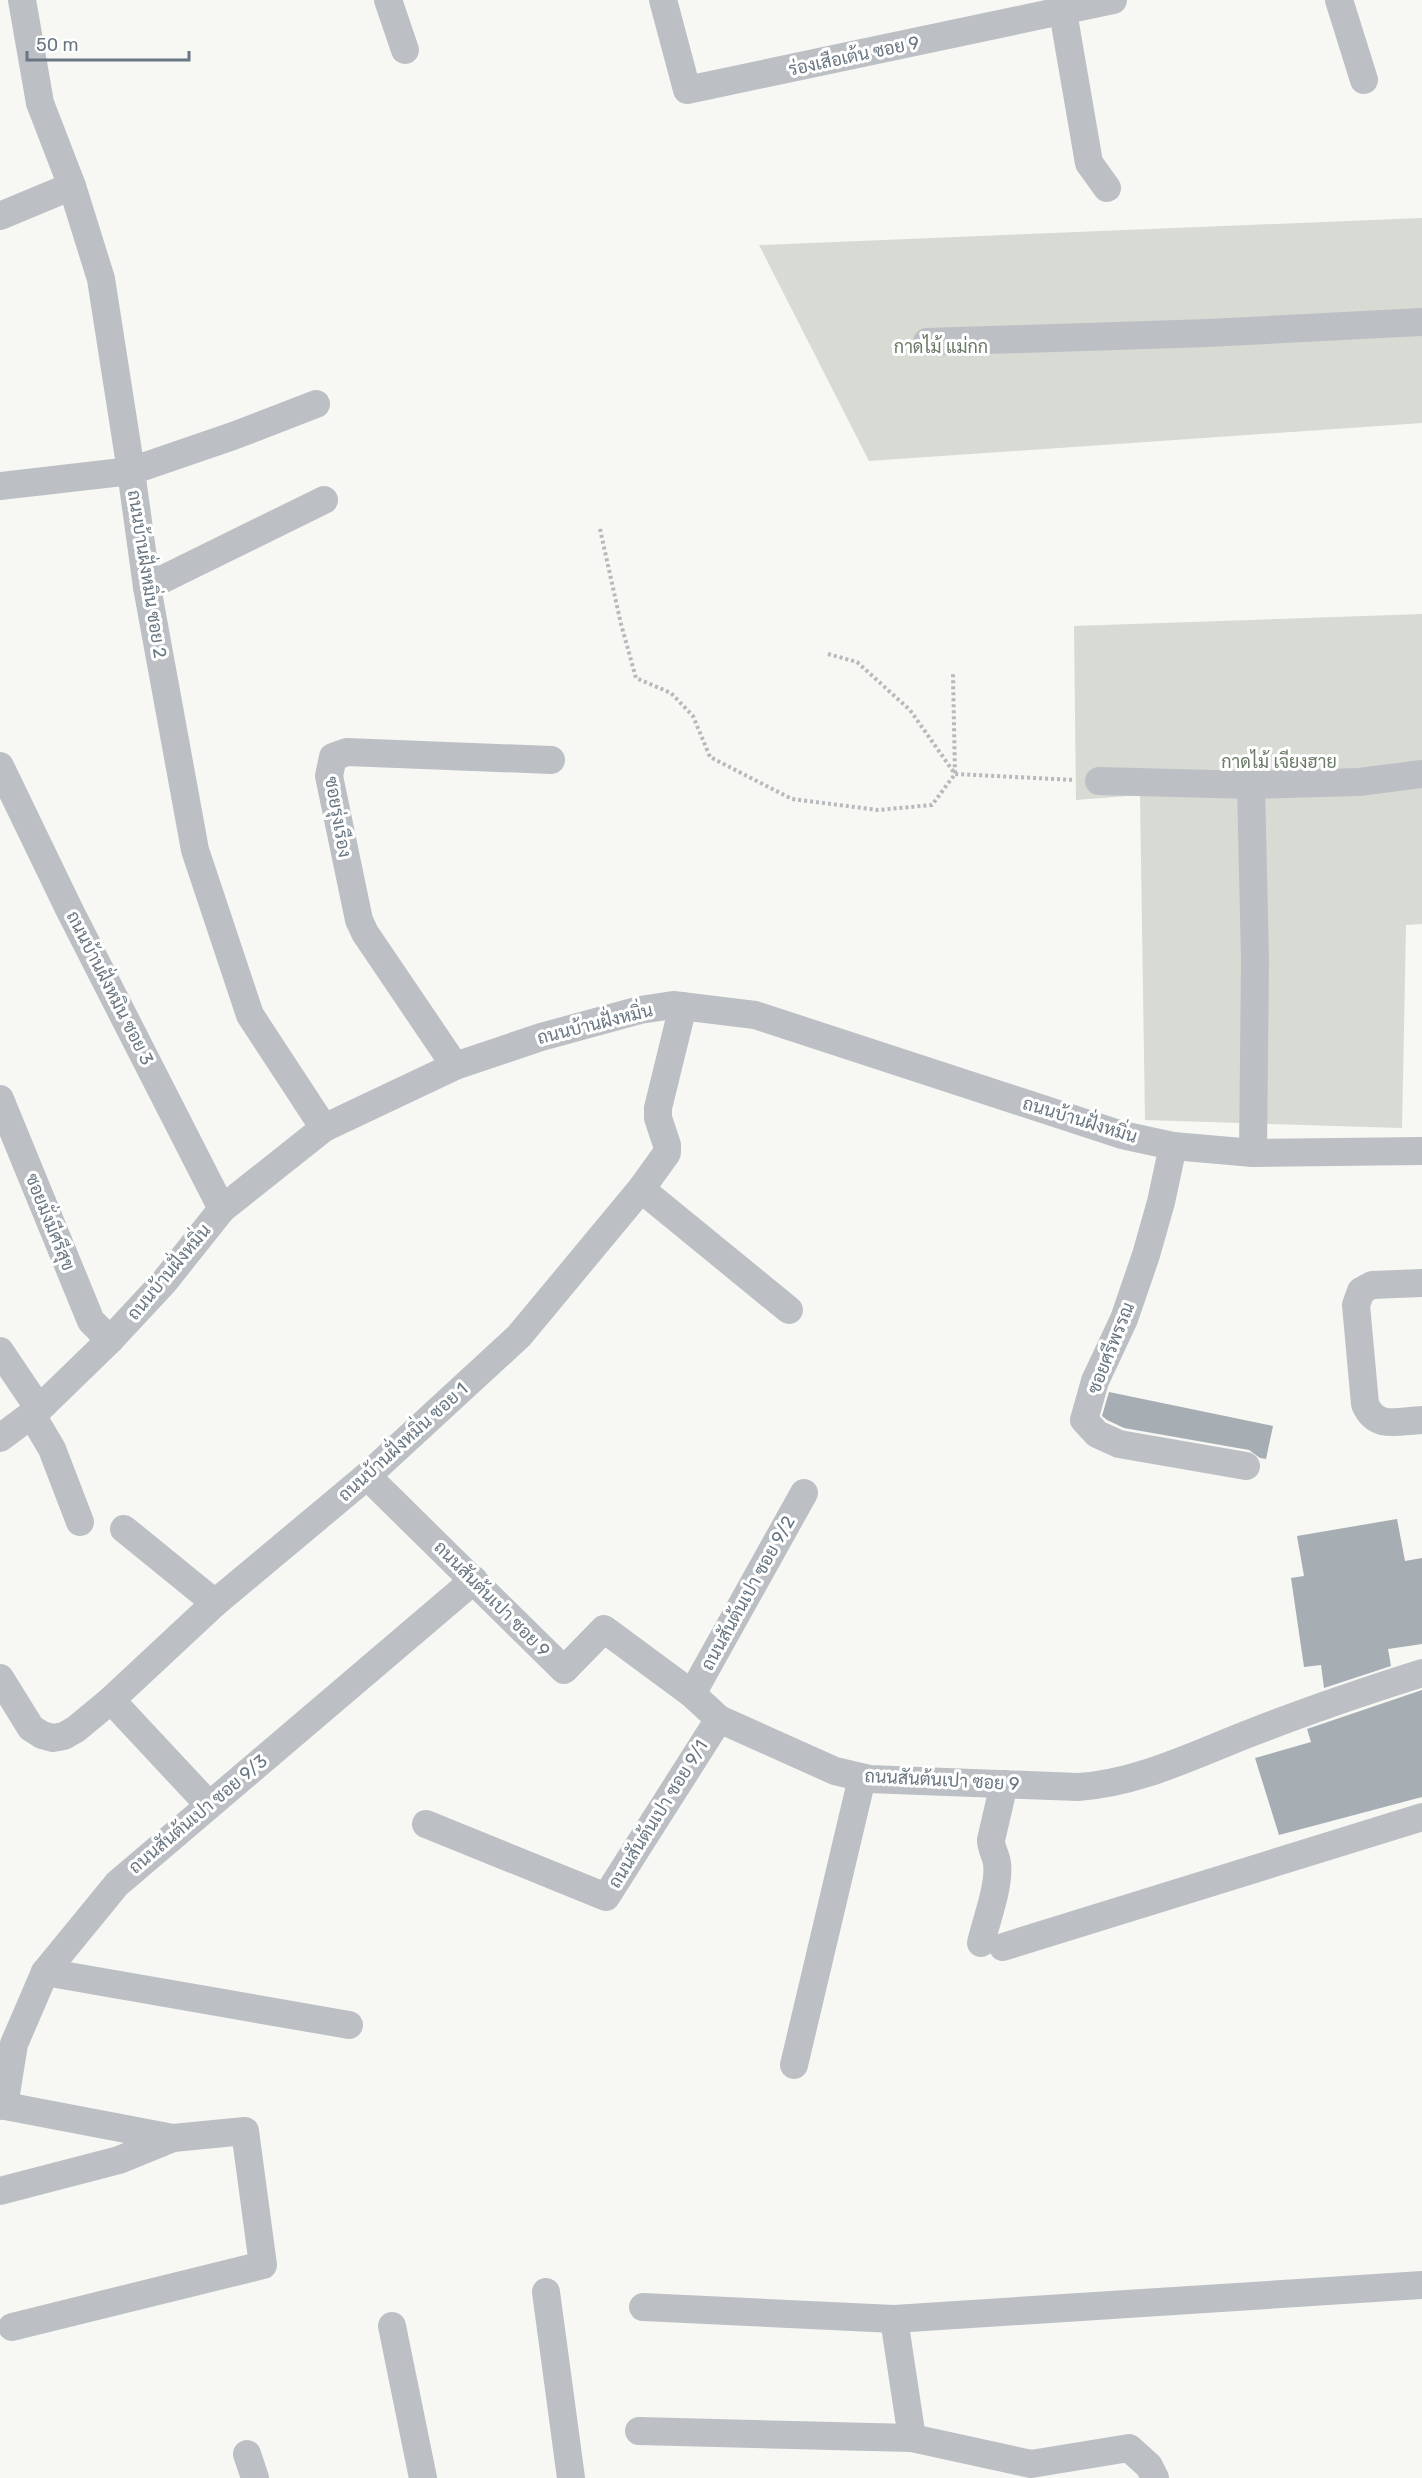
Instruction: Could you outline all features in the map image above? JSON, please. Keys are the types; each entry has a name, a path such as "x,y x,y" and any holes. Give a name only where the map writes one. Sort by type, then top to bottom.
{"street":[{"name":"ถนนบ้านฝั่งหมิ่น ซอย 2","path":"22,0 40,103 72,186 101,279 147,587 195,850 250,1015 324,1128"},
{"path":"388,0 405,50"},
{"name":"ร่องเสือเต้น ซอย 9","path":"663,0 687,90 1113,0"},
{"path":"1339,0 1364,80"},
{"path":"1063,12 1089,164 1107,188"},
{"path":"0,216 72,186"},
{"path":"927,342 1208,333 1422,322"},
{"path":"0,486 131,471 233,436 316,404"},
{"path":"147,587 324,500"},
{"name":"ซอยรุ่งเรือง","path":"455,1066 358,920 329,776 330,764 333,757 347,752 551,760"},
{"name":"ถนนบ้านฝั่งหมิน ซอย 3","path":"0,766 186,1142 222,1209"},
{"path":"1099,781 1251,785 1359,782 1422,774"},
{"path":"1251,785 1255,961 1253,1153"},
{"name":"ถนนบ้านฝั่งหมิ่น","path":"0,1438 36,1412 110,1340 164,1282 222,1209 324,1128 455,1066 541,1036 629,1013 674,1005 755,1015 1122,1135 1173,1146 1253,1153 1422,1151"},
{"name":"ถนนบ้านฝั่งหมิ่น ซอย 1","path":"0,1678 31,1728 42,1735 53,1738 64,1736 76,1729 111,1700 215,1603 367,1476 519,1336 641,1189 667,1153 667,1145 658,1118 658,1108 682,1006"},
{"name":"ซอยมั่งมีศรีสุข","path":"0,1099 90,1321 110,1340"},
{"name":"ซอยศรีพรรณ","path":"1173,1146 1161,1202 1146,1255 1124,1319 1095,1381 1084,1420 1097,1434 1119,1443 1246,1466"},
{"path":"641,1189 789,1310"},
{"path":"1422,1283 1372,1284 1361,1291 1356,1305 1365,1404 1370,1415 1379,1422 1422,1420"},
{"path":"0,1351 36,1412 80,1522"},
{"name":"ถนนสันต้นเปา ซอย 9","path":"367,1476 564,1670 604,1629 692,1694 719,1719 835,1771 862,1778 1005,1784 1105,1785 1128,1779 1328,1702 1422,1673"},
{"name":"ถนนสันต้นเปา ซอย 9/2","path":"692,1694 804,1493"},
{"path":"124,1529 215,1603"},
{"name":"ถนนสันต้นเปา ซอย 9/3","path":"2,2105 14,2044 45,1972 117,1884 474,1580"},
{"path":"111,1700 210,1805"},
{"name":"ถนนสันต้นเปา ซอย 9/1","path":"426,1824 606,1897 719,1719"},
{"path":"794,2065 862,1778"},
{"path":"1005,1784 991,1840 998,1875 992,1945 1422,1817"},
{"path":"45,1972 349,2025"},
{"path":"2,2105 173,2138 245,2131 263,2265 12,2327"},
{"path":"0,2191 119,2160 173,2138"},
{"path":"643,2307 894,2319 1422,2285"},
{"path":"546,2292 571,2478"},
{"path":"894,2319 912,2439"},
{"path":"392,2326 423,2478"},
{"path":"639,2430 912,2439 1031,2464 1129,2448 1149,2466 1155,2478"}],"path":[{"path":"600,529 621,624 636,678 671,693 693,716 710,757 792,800 878,810 932,805 955,774 953,674"},
{"path":"828,654 857,662 910,710 955,774"},
{"path":"955,774 1099,781"}],"green space":[{"name":"กาดไม้ แม่กก","path":"1422,218 1422,423 869,461 759,245"},
{"name":"กาดไม้ เจียงฮาย","path":"1422,614 1422,924 1406,925 1402,1128 1145,1120 1140,795 1076,800 1074,626"}],"building":[{"path":"1109,1392 1273,1426 1266,1459 1260,1458 1249,1450 1124,1428 1102,1416"},
{"path":"1397,1519 1405,1561 1422,1558 1422,1644 1388,1649 1391,1666 1324,1688 1321,1665 1304,1667 1291,1578 1304,1576 1297,1536"},
{"path":"1422,1690 1422,1797 1279,1835 1255,1758 1311,1742 1307,1729"}]}
